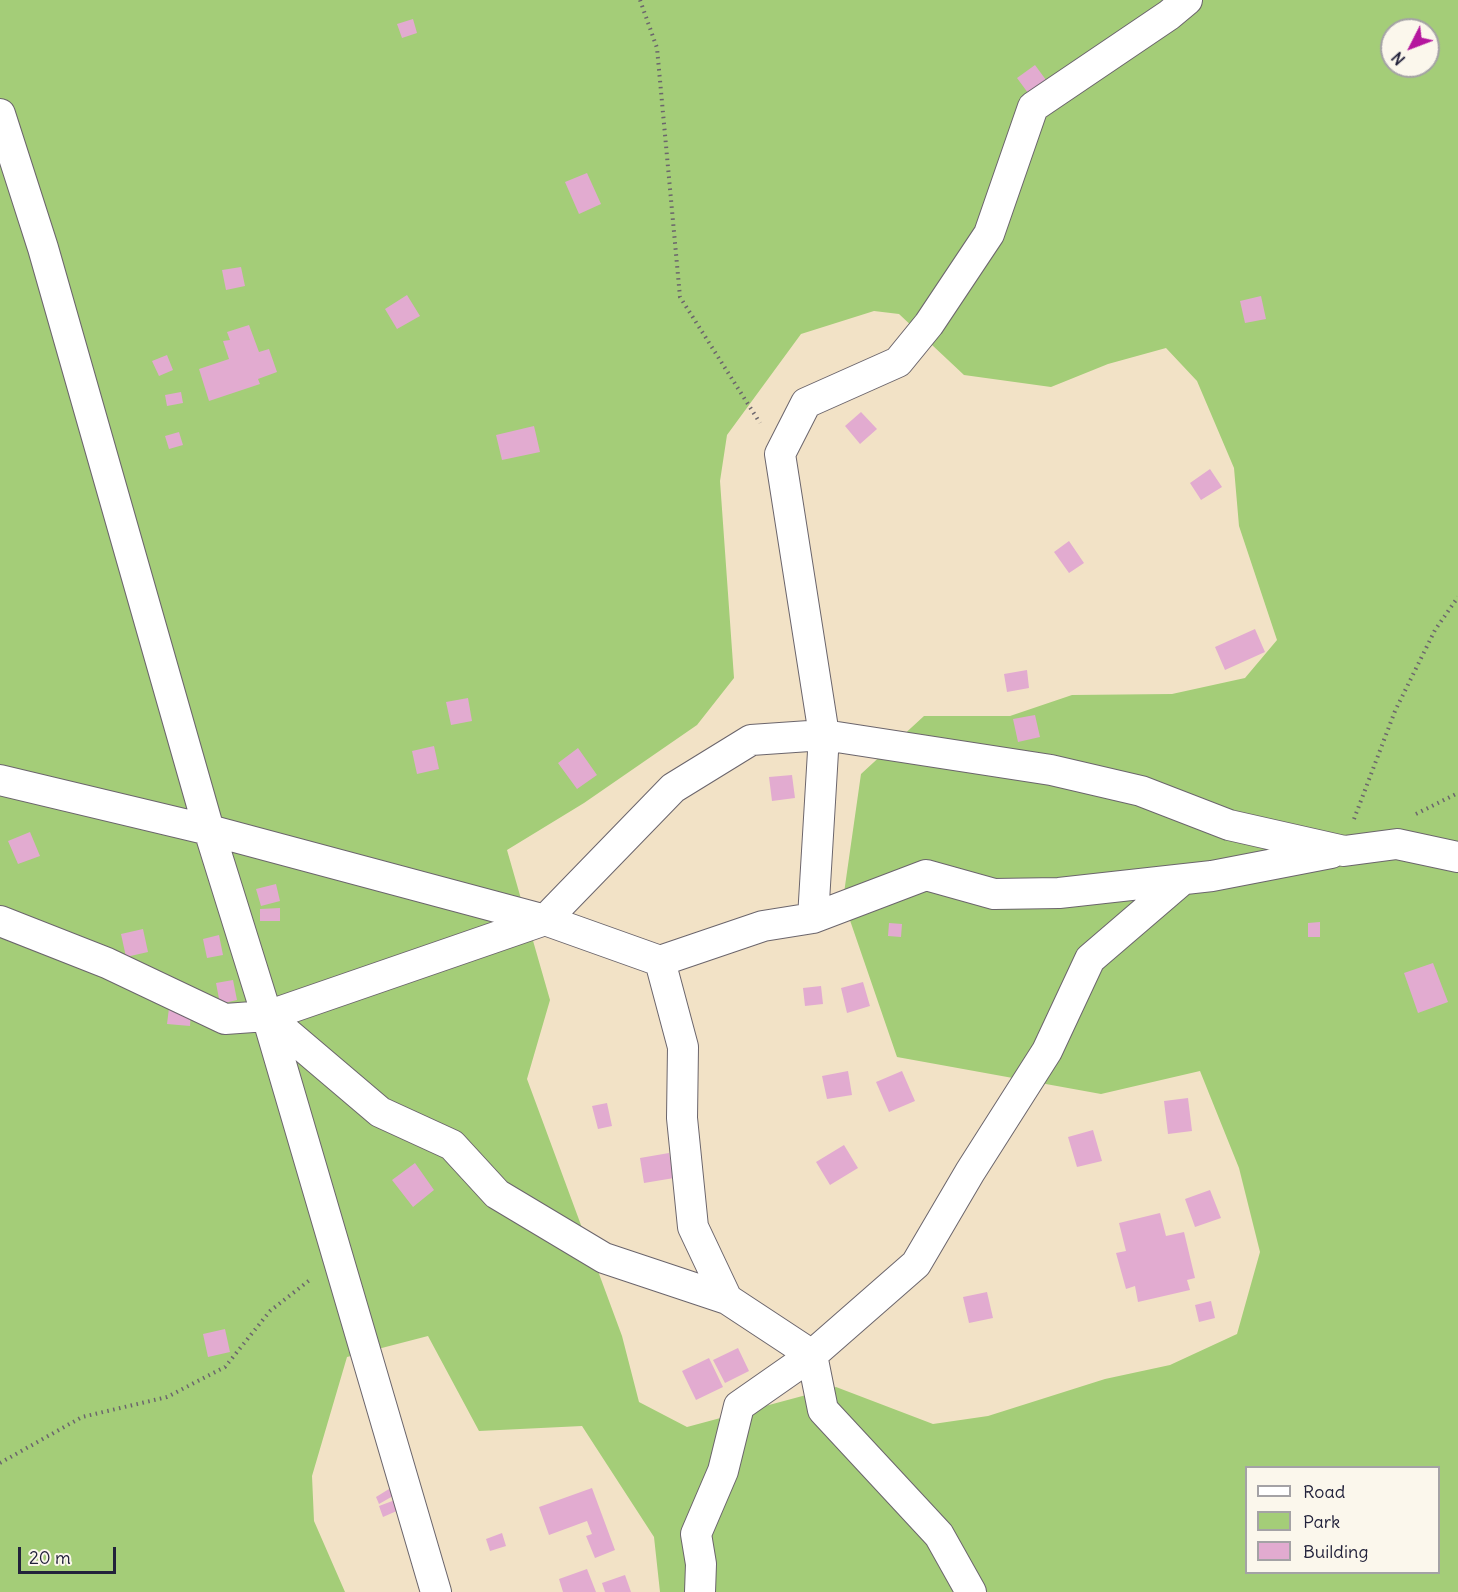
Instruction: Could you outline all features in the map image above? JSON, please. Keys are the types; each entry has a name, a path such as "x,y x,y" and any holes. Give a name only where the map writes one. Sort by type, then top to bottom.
{"street":[{"path":"813,918 824,735 780,454 806,403 898,362 929,324 989,234 1033,107 1169,15 1187,0"},
{"path":"0,114 43,248 209,830 267,1016 436,1592"},
{"path":"0,921 107,963 225,1019 267,1016 545,920 673,788 751,740 824,735 1051,770 1141,791 1229,825 1344,851"},
{"path":"0,780 209,830 545,920 660,962 763,926 813,918 926,875 994,894 1059,893 1182,880 1344,851 1397,844 1458,857"},
{"path":"700,1592 701,1564 696,1534 723,1471 739,1406 812,1355 916,1264 970,1172 1047,1051 1090,959 1182,880"},
{"path":"660,962 683,1047 682,1118 693,1227 727,1299"},
{"path":"267,1016 380,1112 452,1145 497,1194 604,1258 727,1299 812,1355 823,1410 939,1535 971,1592"}],"path":[{"path":"640,0 657,48 680,297 780,454"},
{"path":"1344,851 1369,773 1395,711 1436,630 1458,597"},
{"path":"0,1463 81,1417 167,1397 225,1367 270,1311 338,1258"}],"green space":[{"path":"0,0 1458,0 1458,1592 660,1592 654,1537 582,1426 479,1431 428,1336 347,1357 312,1476 314,1521 345,1592 0,1592","holes":["874,311 899,314 964,375 1051,387 1108,364 1166,348 1197,381 1234,468 1239,526 1277,640 1245,678 1172,694 1072,695 1010,716 924,716 861,774 843,900 897,1057 1101,1094 1200,1071 1239,1168 1260,1252 1237,1334 1170,1365 1105,1379 988,1416 933,1424 836,1387 687,1427 639,1402 622,1336 527,1079 550,1000 507,850 584,803 697,725 734,678 720,481 727,435 801,334"]}],"building":[{"path":"413,19 417,33 402,38 397,24"},
{"path":"1035,65 1049,84 1031,97 1017,78"},
{"path":"587,173 601,204 579,214 565,182"},
{"path":"241,267 245,286 226,290 222,270"},
{"path":"407,295 420,316 397,329 385,309"},
{"path":"1261,296 1266,319 1245,323 1240,301"},
{"path":"249,325 259,352 269,349 277,372 258,379 260,384 209,401 199,369 229,359 223,341 230,340 227,332"},
{"path":"167,355 173,370 159,376 152,361"},
{"path":"181,392 183,403 167,406 165,395"},
{"path":"861,412 877,429 860,444 845,426"},
{"path":"534,426 540,452 502,460 496,435"},
{"path":"179,432 183,445 169,449 165,436"},
{"path":"1210,469 1222,487 1201,500 1190,483"},
{"path":"1069,541 1084,563 1069,573 1054,552"},
{"path":"1255,629 1265,652 1225,670 1215,647"},
{"path":"1027,670 1029,688 1007,692 1004,674"},
{"path":"468,698 472,721 451,725 446,702"},
{"path":"1035,715 1040,737 1018,742 1013,719"},
{"path":"434,746 439,769 417,774 412,751"},
{"path":"578,748 597,775 577,789 558,763"},
{"path":"792,775 795,798 772,801 769,777"},
{"path":"30,832 40,856 18,864 8,841"},
{"path":"276,884 280,901 261,906 256,889"},
{"path":"280,908 280,921 260,921 260,909"},
{"path":"1320,922 1320,937 1308,937 1308,923"},
{"path":"889,923 902,924 901,937 888,936"},
{"path":"143,929 148,952 126,957 121,934"},
{"path":"219,935 223,955 207,958 203,939"},
{"path":"1433,963 1448,1002 1418,1013 1404,973"},
{"path":"233,980 237,1000 220,1004 216,983"},
{"path":"863,982 870,1006 847,1013 841,988"},
{"path":"821,986 823,1004 805,1006 803,988"},
{"path":"169,1008 191,1011 190,1026 167,1024"},
{"path":"848,1071 852,1095 827,1099 822,1076"},
{"path":"902,1071 915,1101 889,1112 876,1082"},
{"path":"1188,1098 1192,1131 1168,1134 1164,1101"},
{"path":"607,1103 612,1126 598,1129 592,1106"},
{"path":"1093,1130 1102,1161 1077,1167 1068,1137"},
{"path":"844,1145 858,1168 830,1185 816,1162"},
{"path":"669,1153 674,1178 644,1183 640,1158"},
{"path":"415,1163 434,1190 413,1207 392,1180"},
{"path":"1210,1190 1221,1218 1195,1227 1185,1199"},
{"path":"1160,1213 1166,1236 1184,1232 1195,1278 1187,1280 1190,1290 1138,1302 1135,1286 1126,1289 1116,1253 1126,1251 1119,1223"},
{"path":"987,1292 993,1318 969,1323 963,1297"},
{"path":"1211,1301 1215,1318 1199,1322 1195,1305"},
{"path":"225,1329 230,1352 208,1357 203,1334"},
{"path":"738,1348 749,1371 725,1383 713,1360"},
{"path":"709,1358 723,1387 696,1400 682,1371"},
{"path":"592,1488 615,1550 595,1558 586,1536 592,1534 587,1521 549,1535 539,1507"},
{"path":"389,1489 393,1496 379,1504 376,1497"},
{"path":"395,1500 399,1510 383,1517 379,1506"},
{"path":"502,1533 506,1546 490,1551 486,1539"},
{"path":"587,1569 596,1592 563,1592 559,1579"},
{"path":"625,1575 631,1592 605,1592 602,1583"}]}
